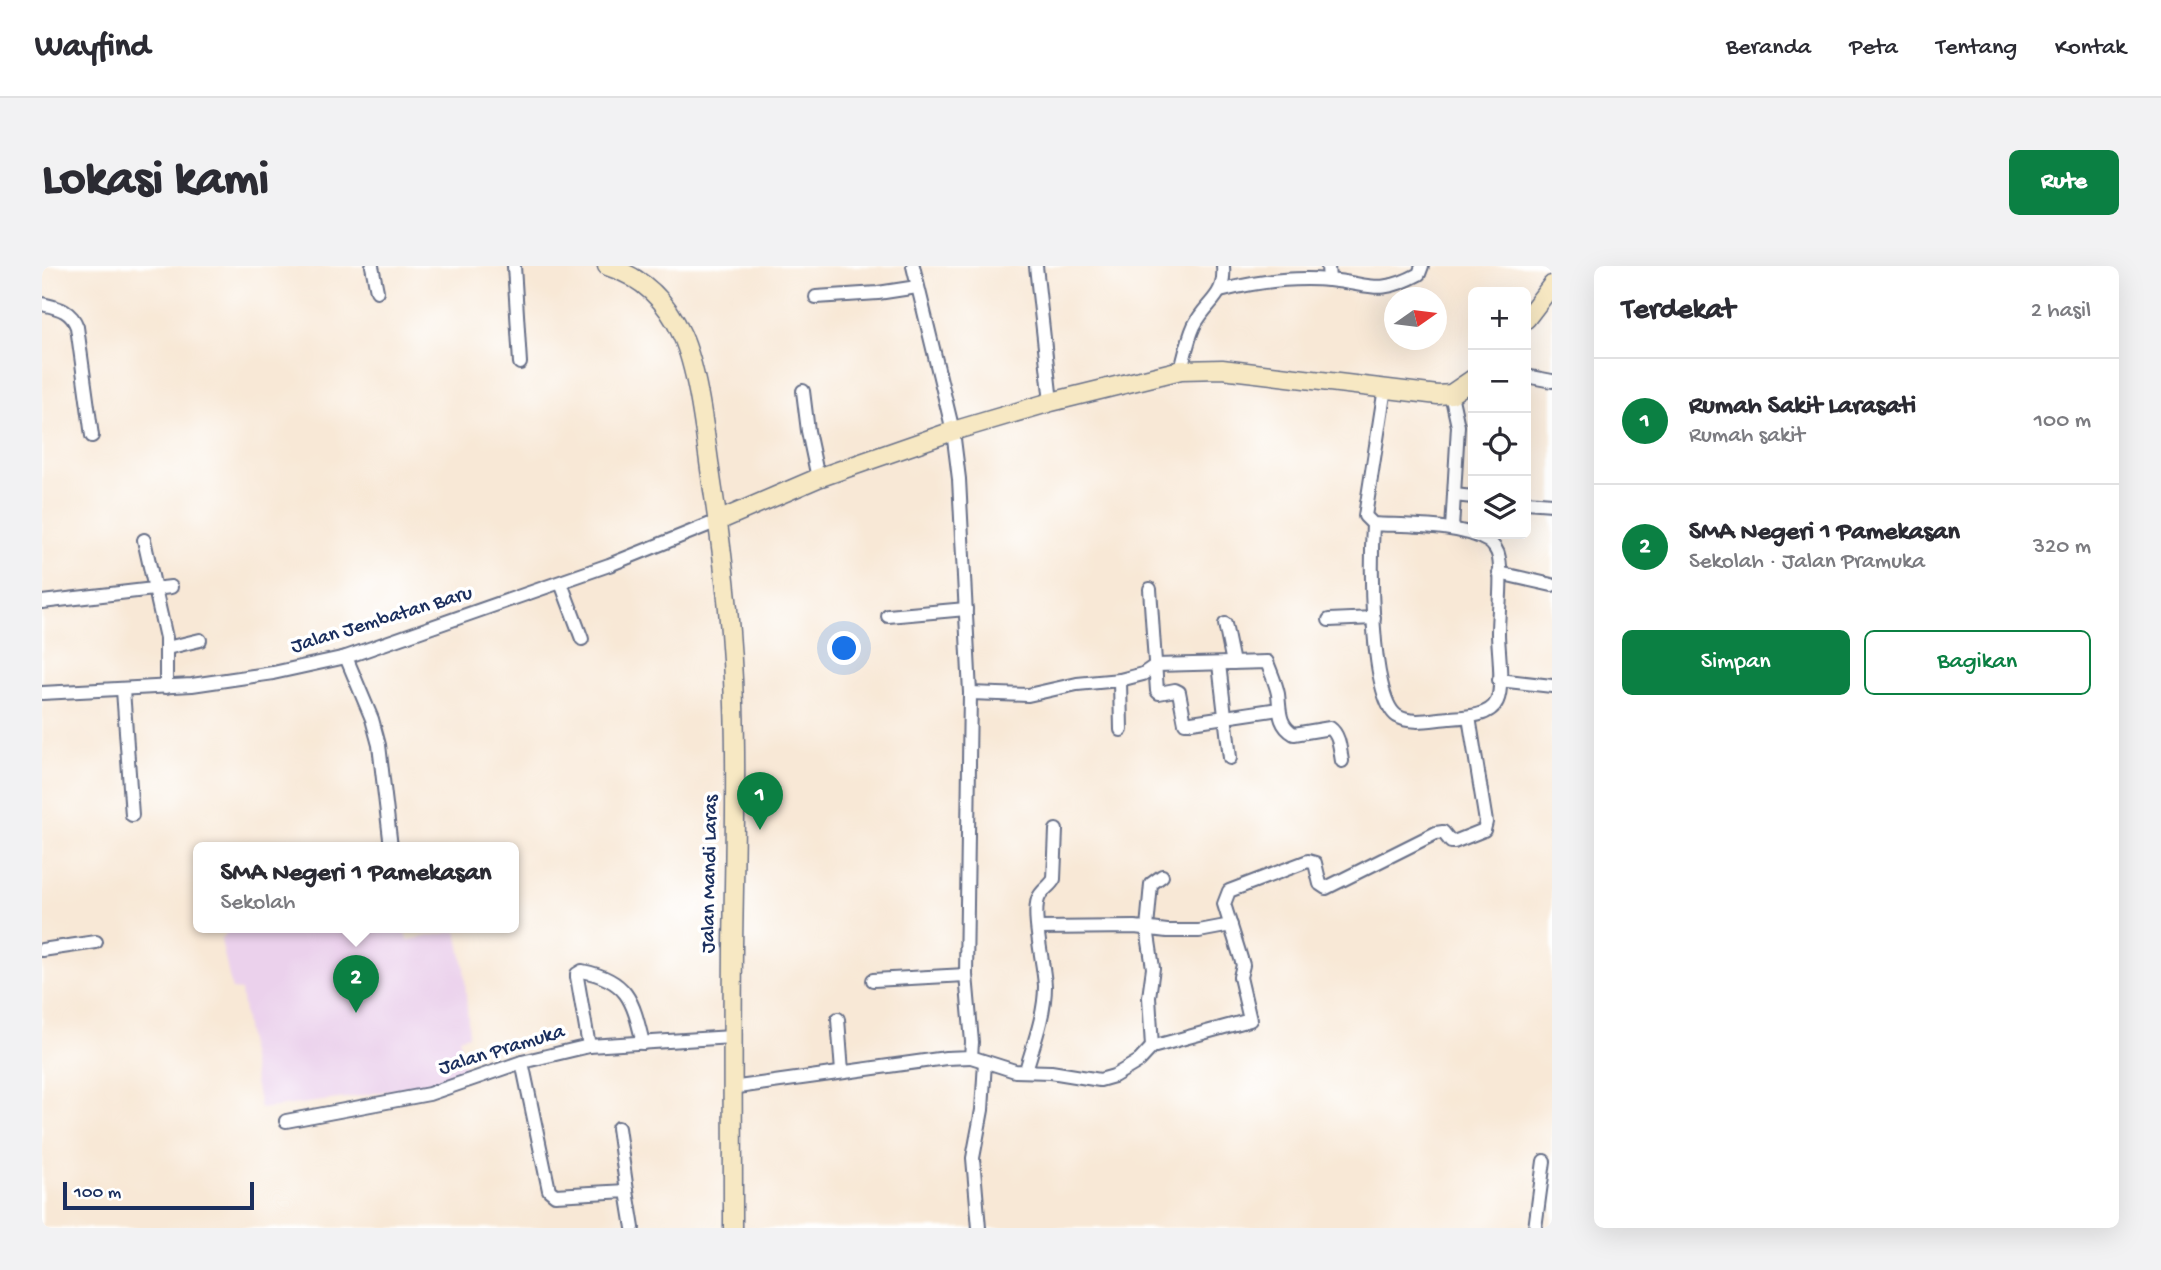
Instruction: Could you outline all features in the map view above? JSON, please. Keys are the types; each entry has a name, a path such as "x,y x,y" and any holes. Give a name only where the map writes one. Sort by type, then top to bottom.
{"main road":[{"name":"Jalan Mandi Laras","path":"607,266 631,269 655,292 683,336 693,370 718,521 729,611 735,727 731,1088 733,1228"},
{"path":"1531,312 1552,285"},
{"path":"718,521 818,478 953,431 1051,402 1181,370 1222,369 1438,395 1451,394 1468,382"}],"street":[{"path":"372,266 377,291"},
{"path":"514,266 520,363"},
{"path":"913,266 953,431 960,479 970,694 965,975 971,1057"},
{"path":"1036,266 1051,402"},
{"path":"1181,370 1192,330 1200,315 1220,291 1224,279 1223,266"},
{"path":"1328,266 1329,280"},
{"path":"1220,291 1258,283 1329,280 1377,288 1389,287 1419,274 1422,266"},
{"path":"816,297 878,293 917,287"},
{"path":"42,304 66,311 73,316 77,327 92,436"},
{"path":"1531,377 1552,381"},
{"path":"1373,524 1374,618 1383,698 1398,717 1413,721 1469,717 1491,709 1498,700 1499,680 1499,573 1496,549 1488,541 1452,528 1373,524 1365,516 1385,388"},
{"path":"803,391 818,478"},
{"path":"1451,394 1458,426 1452,528"},
{"path":"1454,495 1468,496"},
{"path":"1531,502 1552,504"},
{"name":"Jalan Jembatan Baru","path":"42,693 166,687 273,673 346,657 561,583 718,521"},
{"path":"144,540 167,648 166,687"},
{"path":"1499,573 1552,585"},
{"path":"561,583 582,639"},
{"path":"42,602 172,587"},
{"path":"1150,589 1157,691 1179,692 1185,723 1279,709"},
{"path":"888,616 966,609"},
{"path":"1329,620 1374,618"},
{"path":"1225,624 1233,663"},
{"path":"167,648 200,640"},
{"path":"346,657 372,719 379,746 390,842"},
{"path":"970,694 1028,695 1077,684 1120,680 1143,674 1156,665 1267,662 1284,726 1294,734 1331,728 1335,732 1342,761"},
{"path":"1219,664 1230,758"},
{"path":"1120,680 1121,730"},
{"path":"1499,680 1552,686"},
{"path":"124,690 132,815"},
{"path":"731,1088 946,1058 971,1057 1015,1071 1026,1070 1100,1080 1114,1076 1139,1061 1152,1047 1250,1020 1240,976 1243,965 1224,904 1228,891 1308,861 1315,863 1320,884 1326,888 1436,833 1443,832 1454,842 1484,830 1486,822 1469,717"},
{"path":"1026,1070 1045,994 1037,904 1038,897 1054,879 1056,830"},
{"path":"1152,1047 1149,997 1153,968 1147,928 1151,884 1161,876"},
{"path":"1039,929 1199,930 1231,925"},
{"path":"42,950 96,942"},
{"path":"589,1046 577,977 582,971 595,973 623,989 632,1000 643,1043"},
{"path":"873,980 965,975"},
{"path":"838,1019 842,1072"},
{"name":"Jalan Pramuka","path":"285,1121 429,1094 522,1062 589,1046 732,1037"},
{"path":"522,1062 549,1190 555,1195 627,1192"},
{"path":"979,1228 974,1158 982,1110 985,1062"},
{"path":"618,1128 632,1228"},
{"path":"1535,1228 1544,1161"}],"shaded area":[{"path":"226,933 404,933 408,940 457,933 464,967 469,1035 459,1038 466,1076 354,1097 260,1109 241,991 232,990 221,940"}],"place":[{"name":"Rumah Sakit Larasati","path":"760,830"},
{"name":"SMA Negeri 1 Pamekasan","path":"356,1013"}]}
